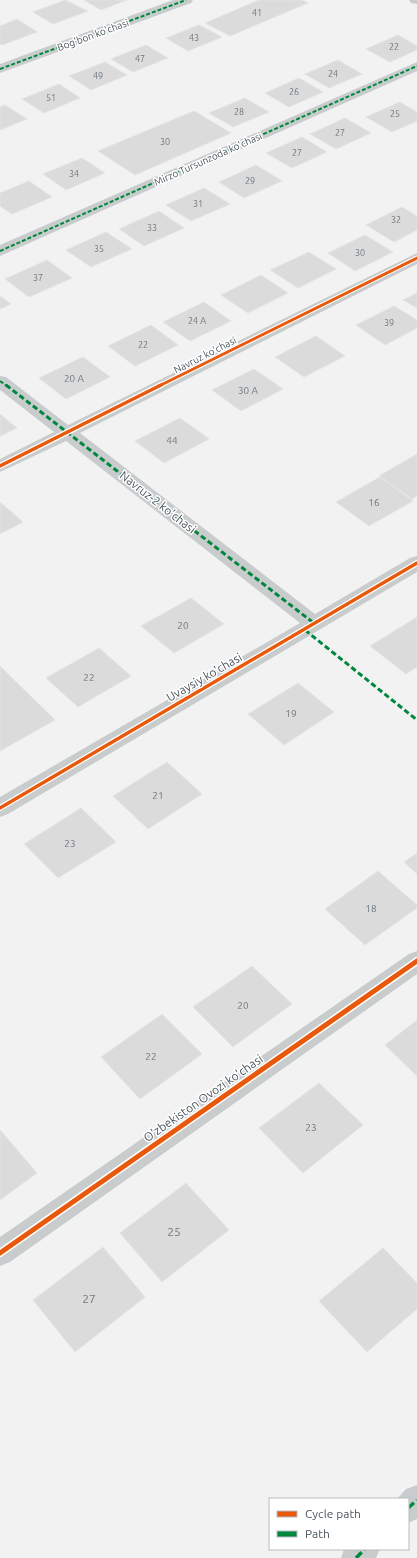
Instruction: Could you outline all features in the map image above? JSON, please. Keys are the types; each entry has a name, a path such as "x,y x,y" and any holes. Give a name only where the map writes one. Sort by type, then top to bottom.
{"street":[{"name":"Bog'bon ko'chasi","path":"0,69 186,0"},
{"name":"Mirzo Tursunzoda ko'chasi","path":"0,251 417,66"},
{"name":"Navruz ko'chasi","path":"0,466 417,258"},
{"name":"Navruz-2 ko'chasi","path":"0,381 69,432 315,624"},
{"name":"Uvaysiy ko'chasi","path":"0,808 417,564"},
{"name":"O'zbekiston Ovozi ko'chasi","path":"0,1253 417,961"},
{"path":"409,1507 417,1500"},
{"path":"356,1558 364,1550"}],"building":[{"path":"65,0 88,11 53,24 33,12"},
{"path":"84,0 127,0 101,10"},
{"path":"259,0 302,0 308,3 230,36 205,23"},
{"path":"17,19 37,32 2,45 0,44 0,26"},
{"path":"199,25 222,37 188,51 166,38"},
{"path":"398,35 417,46 417,50 390,62 366,49"},
{"path":"146,45 168,58 133,72 111,59"},
{"path":"338,60 362,74 329,88 305,74"},
{"path":"105,62 127,75 91,90 69,76"},
{"path":"299,78 323,92 289,107 265,93"},
{"path":"59,84 80,98 44,113 22,99"},
{"path":"245,98 269,112 233,127 209,113"},
{"path":"400,102 417,112 417,121 392,132 366,117"},
{"path":"5,105 27,119 0,130 0,107"},
{"path":"194,111 231,133 135,175 98,151"},
{"path":"345,118 371,133 336,149 310,134"},
{"path":"302,137 327,152 292,168 266,153"},
{"path":"82,158 105,173 66,190 43,174"},
{"path":"256,165 282,181 244,198 219,182"},
{"path":"29,181 52,197 12,214 0,206 0,193"},
{"path":"204,188 230,204 191,221 166,205"},
{"path":"402,207 417,216 417,230 394,242 366,225"},
{"path":"159,211 184,228 144,246 119,229"},
{"path":"106,232 132,249 91,267 66,250"},
{"path":"365,235 393,252 355,271 328,253"},
{"path":"309,252 336,269 298,288 270,270"},
{"path":"47,260 72,278 29,297 5,279"},
{"path":"261,275 288,293 248,313 221,295"},
{"path":"417,293 417,308 403,300"},
{"path":"0,296 11,304 0,309"},
{"path":"204,302 231,321 190,341 163,322"},
{"path":"394,306 417,320 417,328 385,345 356,325"},
{"path":"151,325 178,345 135,366 108,346"},
{"path":"316,336 345,356 304,377 275,357"},
{"path":"83,357 110,377 66,399 39,378"},
{"path":"254,369 283,389 241,411 212,390"},
{"path":"0,414 17,428 0,436"},
{"path":"180,418 209,439 164,463 135,441"},
{"path":"417,454 417,496 412,499 379,476"},
{"path":"380,477 413,501 369,526 336,502"},
{"path":"0,502 23,522 0,534"},
{"path":"191,598 224,624 174,653 141,626"},
{"path":"417,617 417,667 406,674 370,646"},
{"path":"99,648 131,676 78,707 46,678"},
{"path":"0,666 55,720 0,751"},
{"path":"298,683 334,712 284,745 248,714"},
{"path":"167,762 202,794 148,829 113,796"},
{"path":"81,808 116,842 58,878 24,844"},
{"path":"417,853 417,874 404,862"},
{"path":"378,871 417,905 417,908 365,945 325,909"},
{"path":"252,966 292,1004 233,1047 193,1007"},
{"path":"162,1014 202,1054 140,1099 101,1057"},
{"path":"417,1020 417,1076 385,1045"},
{"path":"319,1083 363,1125 303,1173 259,1128"},
{"path":"0,1130 37,1173 0,1200"},
{"path":"186,1183 229,1230 162,1282 120,1233"},
{"path":"103,1247 145,1297 75,1352 33,1300"},
{"path":"383,1248 417,1283 417,1309 367,1352 319,1301"}],"marked path":[{"path":"0,69 186,0"},
{"path":"0,251 417,66"},
{"path":"0,381 315,624"},
{"path":"305,630 417,720"},
{"path":"409,1507 417,1500"},
{"path":"356,1558 364,1550"}],"cycle path":[{"path":"0,466 417,258"},
{"path":"0,808 417,563"},
{"path":"0,1253 417,961"}]}
